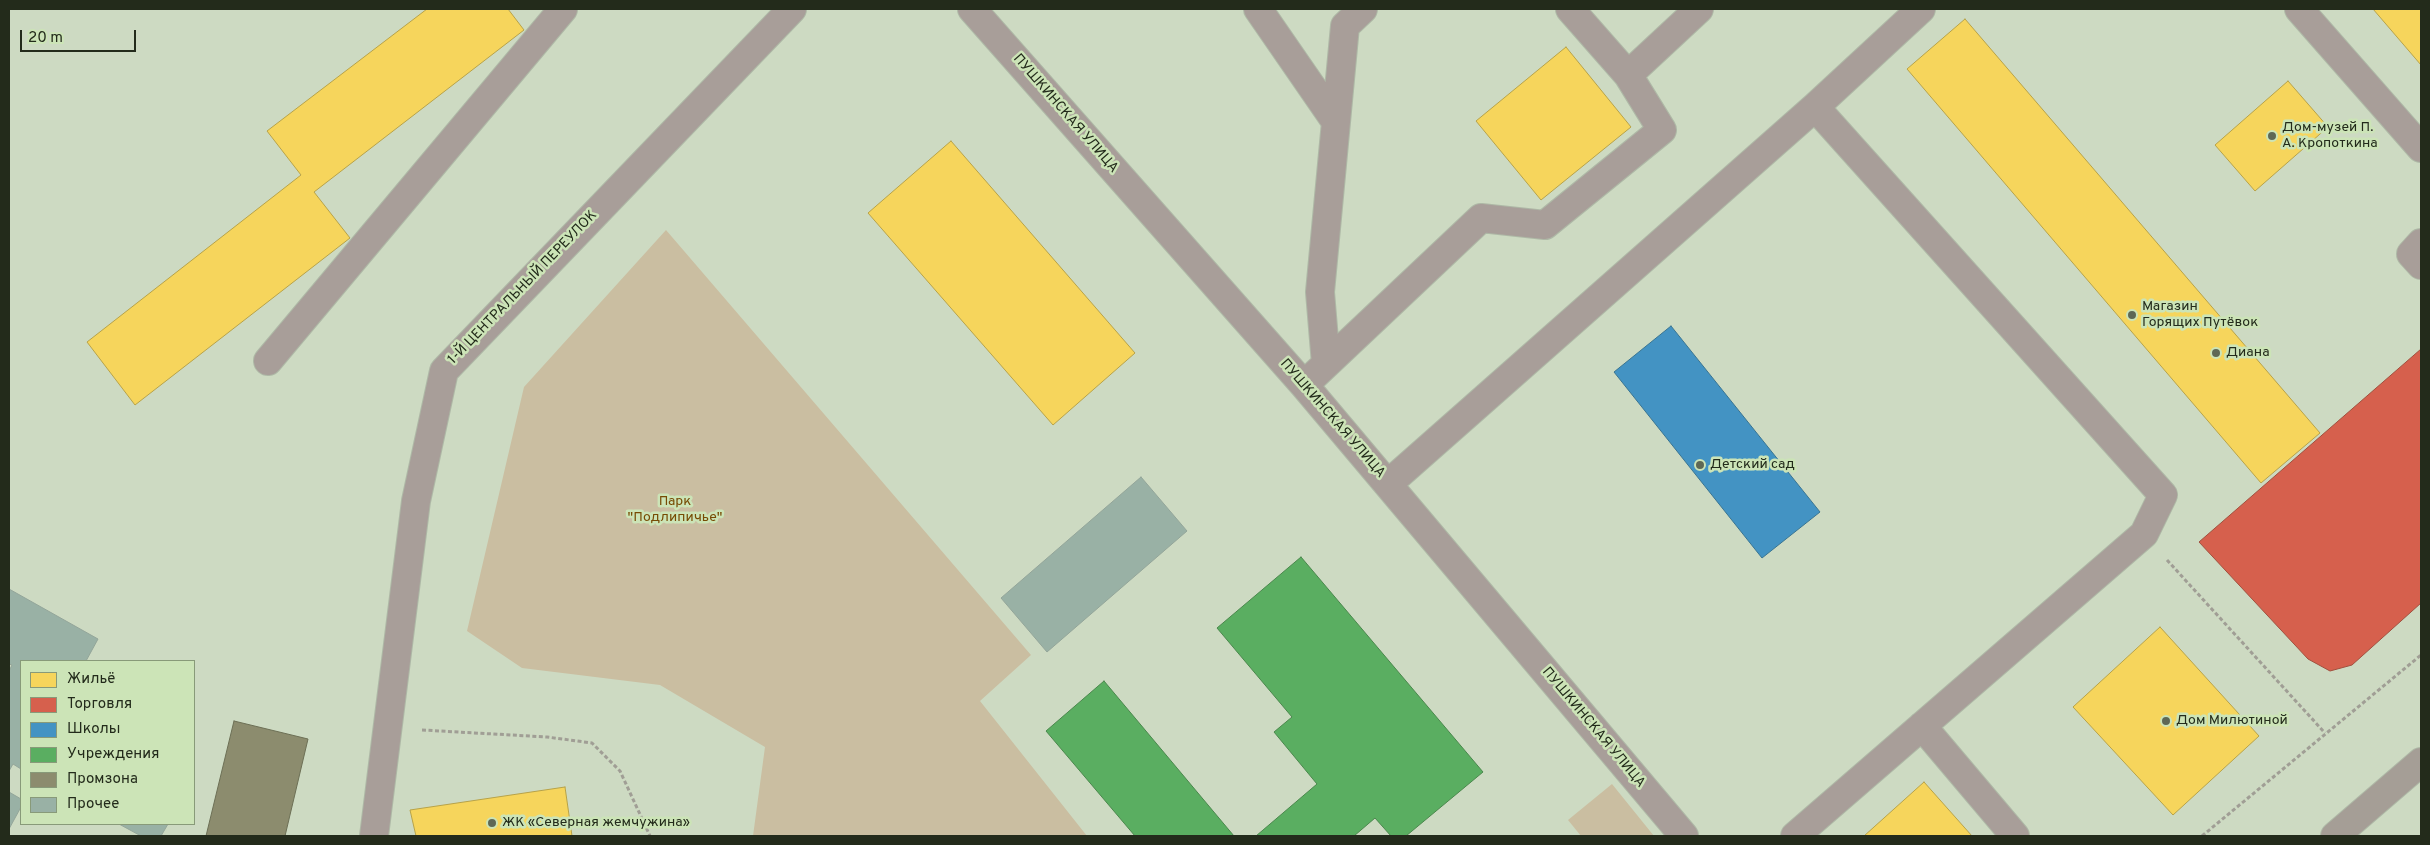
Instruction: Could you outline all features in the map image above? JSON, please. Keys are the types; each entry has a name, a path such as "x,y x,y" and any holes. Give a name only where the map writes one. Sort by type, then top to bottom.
{"main road":[{"path":"2335,836 2421,762"}],"street":[{"path":"268,361 564,9"},
{"name":"1-Й ЦЕНТРАЛЬНЫЙ ПЕРЕУЛОК","path":"374,836 416,501 444,371 792,9"},
{"name":"ПУШКИНСКАЯ УЛИЦА","path":"972,9 1304,385 1684,836"},
{"path":"1258,9 1336,122"},
{"path":"1326,364 1320,292 1345,26 1363,9"},
{"path":"1304,385 1481,218 1545,225 1662,130 1628,75 1570,9"},
{"path":"1628,75 1699,9"},
{"path":"1388,484 1815,107 1921,9"},
{"path":"2299,9 2421,148"},
{"path":"1795,836 2144,534 2163,495 1815,107"},
{"path":"2421,242 2411,254 2421,265"},
{"path":"1922,726 2015,836"}],"path":[{"path":"2144,534 2325,733"},
{"path":"2202,836 2421,654"},
{"path":"388,729 547,737 592,743 620,771 650,836"}],"green space":[{"name":"Парк \"Подлипичье\"","path":"666,230 1031,655 980,701 1087,836 753,836 765,747 660,685 522,668 467,631 524,387"},
{"path":"1612,784 1654,836 1581,836 1568,820"}],"building: Жильё":[{"path":"427,9 508,9 524,30 314,192 350,238 135,405 87,342 301,175 267,131"},
{"path":"2373,9 2421,9 2421,65"},
{"path":"1965,19 2320,433 2261,483 1907,69"},
{"path":"1566,47 1631,127 1541,200 1476,121"},
{"name":"Дом-музей П. А. Кропоткина","path":"2288,81 2328,127 2255,191 2215,145"},
{"path":"951,141 1135,353 1053,425 868,213"},
{"name":"Дом Милютиной","path":"2160,627 2259,736 2173,815 2073,707"},
{"path":"1924,782 1972,836 1864,836"},
{"name":"ЖК «Северная жемчужина»","path":"565,787 572,836 416,836 410,810"}],"building: Торговля":[{"path":"2421,349 2421,603 2352,665 2330,671 2308,659 2199,542"}],"building: Школы":[{"path":"1671,326 1820,512 1762,558 1614,372"}],"building: Учреждения":[{"path":"1301,557 1483,772 1406,836 1391,836 1375,818 1354,836 1256,836 1317,784 1274,732 1292,717 1217,628"},
{"path":"1104,681 1234,836 1135,836 1046,731"}],"building: Промзона":[{"path":"234,721 308,739 285,836 206,836"}],"building: Прочее":[{"path":"1141,477 1187,531 1047,652 1001,598"},
{"path":"9,589 98,639 87,660 20,660 20,768 13,764 9,771 9,671 12,665 9,664"},
{"path":"9,792 20,798 20,809 9,829"},
{"path":"121,825 167,825 161,836 141,836"}],"place":[{"name":"Дом-музей П. А. Кропоткина","path":"2272,136"},
{"name":"Магазин Горящих Путёвок","path":"2132,315"},
{"name":"Диана","path":"2216,353"},
{"name":"Детский сад","path":"1700,465"},
{"name":"Дом Милютиной","path":"2166,721"},
{"name":"ЖК «Северная жемчужина»","path":"492,823"}]}
